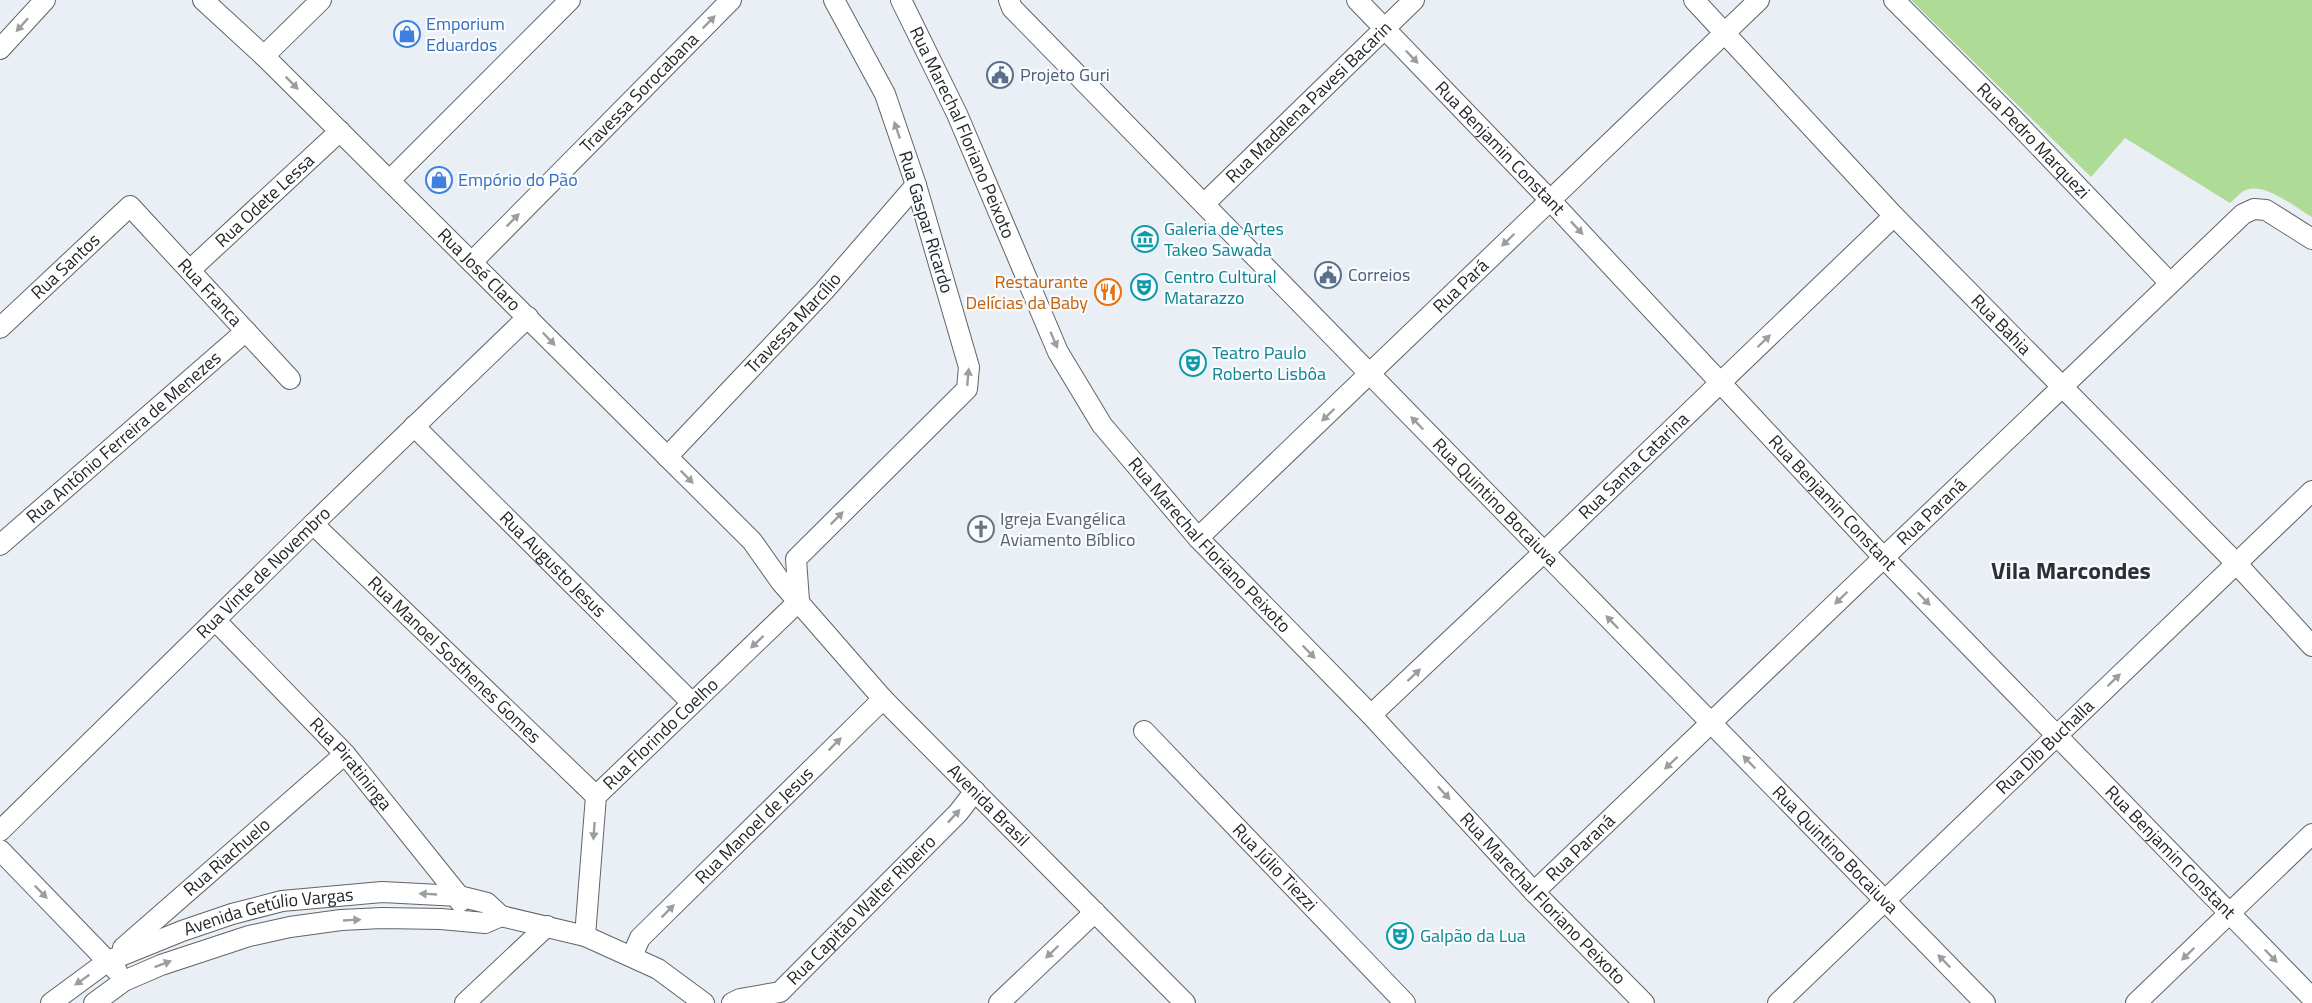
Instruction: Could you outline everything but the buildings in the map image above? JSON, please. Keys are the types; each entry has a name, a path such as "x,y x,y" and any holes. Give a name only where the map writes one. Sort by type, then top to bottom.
{"street":[{"path":"0,49 45,0"},
{"name":"Rua José Claro","path":"203,0 264,56 390,180 752,541 781,582 799,601"},
{"path":"264,56 321,0"},
{"path":"390,180 570,0"},
{"name":"Travessa Sorocabana","path":"472,262 731,0"},
{"name":"Rua Gaspar Ricardo","path":"796,559 967,389 969,367 916,185 885,94 834,0"},
{"name":"Rua Marechal Floriano Peixoto","path":"900,0 957,114 1058,352 1102,425 1198,538 1371,715 1534,892 1644,1003"},
{"name":"Rua Benjamin Constant","path":"1357,0 1722,382 1883,557 2312,998"},
{"name":"Rua Madalena Pavesi Bacarin","path":"1204,204 1414,0"},
{"name":"Rua Bahia","path":"1694,0 1894,216 2236,563 2312,646"},
{"name":"Rua Pará","path":"1198,538 1760,0"},
{"name":"Rua Pedro Marquezi","path":"1894,0 2013,119 2170,283"},
{"name":"Rua Quintino Bocaiuva","path":"1014,3 1204,204 1985,1003"},
{"name":"Rua Odete Lessa","path":"190,270 340,131"},
{"name":"Travessa Marcílio","path":"667,457 824,291 916,185"},
{"name":"Rua Franca","path":"130,206 290,379"},
{"name":"Rua Santos","path":"0,328 130,206"},
{"name":"Rua Paraná","path":"1534,892 2243,214 2254,209 2266,210 2312,239"},
{"name":"Rua Santa Catarina","path":"1371,715 1894,216"},
{"name":"Rua Vinte de Novembro","path":"0,831 528,317"},
{"name":"Rua Antônio Ferreira de Menezes","path":"0,545 246,331"},
{"name":"Rua Augusto Jesus","path":"414,426 692,703"},
{"name":"Rua Dib Buchalla","path":"1778,1003 2312,491"},
{"name":"Rua Manoel Sosthenes Gomes","path":"313,524 596,796"},
{"name":"Rua José Claro","path":"752,541 774,552 796,559"},
{"path":"796,559 799,601"},
{"name":"Rua Florindo Coelho","path":"585,936 596,796 799,601"},
{"name":"Avenida Brasil","path":"799,601 883,699 1185,1003"},
{"name":"Rua Piratininga","path":"215,620 345,754 459,896 463,921"},
{"name":"Rua Manoel de Jesus","path":"632,956 640,938 862,717 883,699"},
{"name":"Rua Júlio Tiezzi","path":"1144,731 1405,1003"},
{"name":"Rua Riachuelo","path":"108,961 345,754"},
{"name":"Rua Capitão Walter Ribeiro","path":"732,1003 740,999 786,997 950,821 975,791"},
{"path":"2136,1003 2312,834"},
{"path":"0,850 108,961 124,981"},
{"name":"Avenida Getúlio Vargas","path":"51,1003 108,961 182,931 232,914 282,901 381,892 459,896 487,903 501,916 585,936 658,969 704,1003"},
{"path":"999,1003 1095,912"},
{"name":"Avenida Getúlio Vargas","path":"94,1003 124,981 161,964 290,927 341,920 382,918 485,923 501,916"},
{"path":"465,1003 547,927"}],"green space":[{"path":"1911,0 2312,0 2312,217 2280,197 2254,188 2246,190 2230,203 2125,138 2091,177"}],"place":[{"name":"Emporium Eduardos","path":"407,34"},
{"name":"Projeto Guri","path":"1000,75"},
{"name":"Empório do Pão","path":"439,180"},
{"name":"Galeria de Artes Takeo Sawada","path":"1145,239"},
{"name":"Correios","path":"1328,275"},
{"name":"Centro Cultural Matarazzo","path":"1144,287"},
{"name":"Restaurante Delícias da Baby","path":"1108,292"},
{"name":"Teatro Paulo Roberto Lisbôa","path":"1193,363"},
{"name":"Igreja Evangélica Aviamento Bíblico","path":"981,529"},
{"name":"Galpão da Lua","path":"1400,936"}],"district":[{"name":"Vila Marcondes","path":"2071,571"}]}
